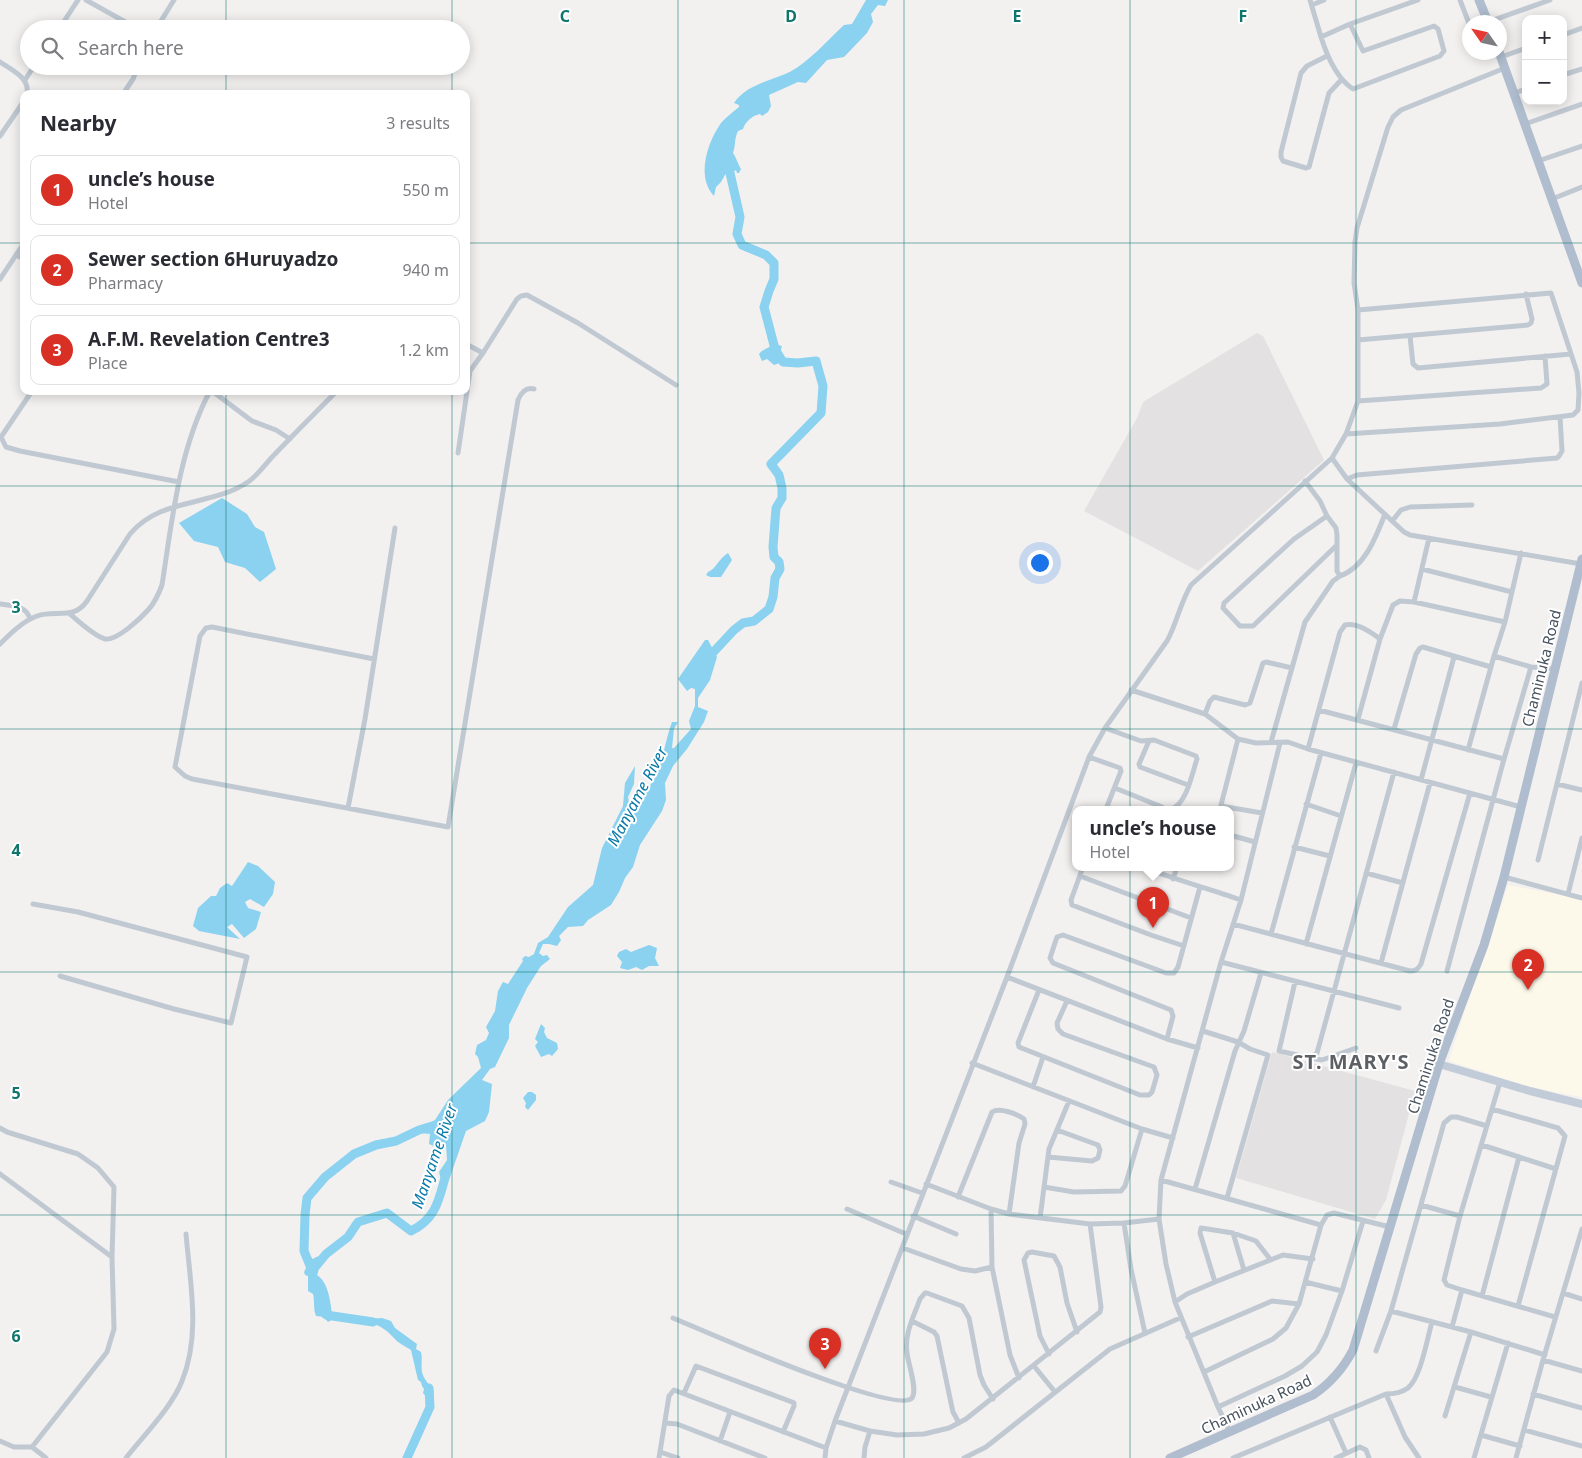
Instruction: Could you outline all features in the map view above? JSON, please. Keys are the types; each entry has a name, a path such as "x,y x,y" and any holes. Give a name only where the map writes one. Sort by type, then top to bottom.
{"main road":[{"path":"1479,0 1485,15"},
{"path":"1502,60 1582,283"},
{"name":"Chaminuka Road","path":"1170,1458 1313,1395 1325,1387 1341,1370 1353,1350 1439,1064 1484,945 1504,877 1581,562"}],"street":[{"path":"65,20 78,0"},
{"path":"86,0 122,20"},
{"path":"162,20 174,0"},
{"path":"1324,0 1311,2 1321,37 1327,56 1350,88 1356,89 1440,56 1444,51 1438,29 1434,26 1363,51 1350,24"},
{"path":"1321,37 1350,24 1418,0"},
{"path":"1460,0 1466,15"},
{"path":"1507,15 1550,0"},
{"path":"1567,33 1582,28"},
{"path":"1507,53 1522,49"},
{"path":"1327,56 1307,66 1301,73 1281,152 1283,161 1306,168 1309,167 1328,93 1342,79"},
{"path":"0,62 25,80 28,90"},
{"path":"825,1458 826,1448 848,1386 1007,977 1089,757 1105,728 1167,641 1191,585 1332,458 1346,434 1358,401 1358,310 1354,283 1355,242 1382,145 1393,117 1402,110 1505,68"},
{"path":"1567,74 1582,69"},
{"path":"25,80 28,75"},
{"path":"126,90 135,75"},
{"path":"1514,93 1522,90"},
{"path":"1525,124 1582,104"},
{"path":"0,136 20,107"},
{"path":"1537,161 1582,146"},
{"path":"1552,199 1582,187"},
{"path":"0,279 20,249"},
{"path":"16,255 20,257"},
{"path":"1346,434 1491,425 1573,415 1578,410 1578,380 1552,294 1549,292 1358,310"},
{"path":"1358,340 1528,325 1532,319 1526,294"},
{"path":"470,372 517,299 527,295 578,323 676,385"},
{"path":"1410,336 1413,364 1416,368 1571,354"},
{"path":"470,346 483,352"},
{"path":"1358,401 1541,388 1547,384 1545,356"},
{"path":"374,659 212,627 206,628 200,636 175,767 185,776 192,779 448,827 518,400 523,392 530,388 534,389"},
{"path":"29,395 1,438 6,447 179,482"},
{"path":"70,614 99,636 105,639 112,639 132,626 150,608 158,596 162,585 179,482 201,409 209,395"},
{"path":"216,395 252,421 276,430 290,438"},
{"path":"0,644 30,619 47,613 70,614 83,607 134,529 147,518 174,505 228,492 248,482 333,395"},
{"path":"458,453 467,395"},
{"path":"1347,479 1357,476 1557,458 1562,451 1560,417"},
{"path":"1332,458 1347,479 1404,532 1410,535 1581,562"},
{"path":"1305,481 1320,501 1327,516 1336,528 1337,571 1340,576"},
{"path":"1393,520 1401,510 1410,507 1472,505"},
{"path":"1271,742 1307,617 1333,581 1350,572 1370,548 1385,514"},
{"path":"1327,516 1294,539 1224,603 1224,609 1240,626 1253,626 1337,545"},
{"path":"348,808 365,719 394,528"},
{"path":"1414,602 1429,538"},
{"path":"1468,750 1505,622 1521,554"},
{"path":"1422,569 1512,592"},
{"path":"1358,719 1380,639 1394,605 1400,601 1414,602 1505,622"},
{"path":"0,604 23,608 30,619"},
{"path":"1308,749 1342,628 1349,624 1368,630 1380,639"},
{"path":"1394,729 1418,651 1424,647 1491,667"},
{"path":"1494,656 1532,667 1555,669"},
{"path":"1421,780 1454,657"},
{"path":"1205,714 1210,701 1214,698 1249,704 1263,663 1292,668"},
{"path":"1447,971 1504,759 1532,667"},
{"path":"1538,860 1582,683"},
{"path":"1131,690 1205,714 1238,739 1256,743 1288,742 1356,763 1521,807"},
{"path":"1319,710 1504,759"},
{"path":"1105,728 1141,741 1154,740 1196,756 1197,759 1184,798 1178,806"},
{"path":"1221,806 1238,739"},
{"path":"1149,741 1139,764 1140,767 1188,785"},
{"path":"1230,1432 1188,1337 1175,1302 1166,1264 1159,1219 1161,1180 1221,962 1241,900 1280,743"},
{"path":"1271,934 1321,753"},
{"path":"1089,757 1121,769 1107,806"},
{"path":"1306,944 1356,763"},
{"path":"1311,1058 1317,1053 1394,772"},
{"path":"1381,963 1430,783"},
{"path":"1557,784 1582,790"},
{"path":"1115,788 1160,806"},
{"path":"1233,924 1410,971 1419,968 1470,794"},
{"path":"1306,804 1342,816"},
{"path":"1234,810 1262,813"},
{"path":"1234,836 1255,842"},
{"path":"1568,894 1582,838"},
{"path":"1294,847 1330,856"},
{"path":"1082,871 1071,900 1072,904 1184,946"},
{"path":"1153,871 1241,900"},
{"path":"1173,879 1176,871"},
{"path":"1366,873 1403,883"},
{"path":"1080,876 1191,918"},
{"path":"1504,877 1582,898"},
{"path":"1167,1039 1174,1016 1171,1010 1053,963 1050,958 1057,938 1063,935 1170,974 1177,970 1200,887"},
{"path":"33,904 78,912 247,957 231,1023 60,976"},
{"path":"1221,962 1399,1008"},
{"path":"1195,1189 1238,1042 1244,1031 1261,973"},
{"path":"1007,977 1167,1039 1198,1048"},
{"path":"1295,982 1279,1051 1317,1061 1356,1048"},
{"path":"1038,990 1018,1045 1025,1050 1140,1095 1146,1096 1152,1092 1158,1075 1154,1067 1060,1032 1057,1023 1066,1001"},
{"path":"1203,1031 1238,1042 1250,1049 1268,1055 1227,1198"},
{"path":"1033,1087 1043,1057"},
{"path":"972,1063 1142,1129 1174,1138"},
{"path":"1439,1064 1582,1104"},
{"path":"1500,1082 1460,1216 1444,1280 1447,1285 1555,1318"},
{"path":"1040,1218 1052,1140 1069,1101"},
{"path":"1492,1109 1558,1128 1565,1136 1518,1306"},
{"path":"958,1197 992,1112 998,1110 1016,1115 1024,1119 1025,1124 1019,1143 1009,1214"},
{"path":"1376,1352 1391,1311 1444,1123 1451,1117 1457,1117 1487,1126"},
{"path":"0,1128 7,1132 78,1154 98,1168 114,1187 112,1257 114,1329 107,1352 32,1447"},
{"path":"1044,1187 1091,1192 1121,1191 1125,1186 1142,1129"},
{"path":"1048,1158 1092,1161 1099,1156 1100,1150 1098,1145 1057,1130"},
{"path":"1482,1146 1556,1168"},
{"path":"1482,1296 1519,1157"},
{"path":"0,1174 112,1257"},
{"path":"1161,1180 1321,1225"},
{"path":"891,1182 922,1193"},
{"path":"926,1184 990,1209 1009,1214 1090,1224 1159,1219"},
{"path":"1421,1206 1460,1216"},
{"path":"847,1209 906,1234"},
{"path":"990,1209 992,1267 1010,1355 1020,1378"},
{"path":"1204,1372 1273,1339 1286,1328 1299,1304 1321,1225 1327,1215 1334,1213 1391,1228"},
{"path":"913,1216 956,1234"},
{"path":"1218,1407 1302,1366 1317,1352 1326,1335 1342,1290 1363,1221"},
{"path":"1124,1223 1144,1333"},
{"path":"835,1421 870,1431 897,1435 924,1434 949,1428 959,1423 993,1399 1099,1314 1101,1310 1090,1224"},
{"path":"1215,1282 1200,1232 1202,1228 1233,1233 1256,1241 1270,1259"},
{"path":"1516,1458 1582,1229"},
{"path":"1233,1233 1244,1270"},
{"path":"126,1458 165,1408 182,1381 193,1332 186,1234"},
{"path":"903,1248 961,1269 975,1271 992,1267"},
{"path":"1049,1354 1040,1336 1024,1260 1028,1253 1053,1254 1057,1260 1067,1303 1077,1332"},
{"path":"1175,1302 1187,1294 1270,1259 1283,1255 1313,1259"},
{"path":"1306,1282 1342,1290"},
{"path":"1452,1327 1462,1290"},
{"path":"673,1318 812,1375 885,1399 906,1401 911,1398 914,1392 906,1346 908,1334 920,1299 928,1292 962,1306 969,1318 982,1381 993,1399"},
{"path":"1563,1293 1582,1299"},
{"path":"1188,1337 1272,1300 1299,1304"},
{"path":"1391,1311 1471,1332 1582,1371"},
{"path":"964,1458 986,1447 1110,1349 1180,1318"},
{"path":"912,1321 934,1332 937,1336 953,1412 959,1423"},
{"path":"1233,1458 1386,1394 1398,1393 1408,1387 1416,1378 1432,1322"},
{"path":"1445,1416 1471,1332"},
{"path":"1474,1458 1508,1344"},
{"path":"684,1393 696,1366 792,1402 794,1406 783,1432"},
{"path":"1034,1366 1055,1392"},
{"path":"1455,1387 1491,1397"},
{"path":"678,1458 659,1455 670,1393 676,1390 826,1448"},
{"path":"1386,1394 1405,1437 1419,1458"},
{"path":"1533,1394 1582,1408"},
{"path":"720,1441 730,1412"},
{"path":"1330,1417 1346,1453"},
{"path":"665,1423 677,1424 765,1458"},
{"path":"1524,1430 1582,1446"},
{"path":"864,1458 864,1447 870,1431"},
{"path":"1481,1435 1520,1446"},
{"path":"0,1441 14,1447 32,1447 46,1458"},
{"path":"1336,1458 1360,1447 1366,1450 1370,1458"}],"shaded area":[{"path":"1257,333 1263,336 1324,460 1198,571 1084,511 1137,418 1143,402"},
{"path":"1508,885 1582,899 1582,1097 1534,1088 1449,1061"},
{"path":"1272,1052 1415,1091 1386,1200 1375,1219 1236,1178"}],"water":[{"path":"866,0 888,0 885,6 878,5 871,14 873,22 867,33 844,57 827,60 806,83 798,82 769,95 771,106 768,112 762,116 760,114 752,117 743,129 738,131 733,153 741,169 739,173 736,170 732,173 726,173 716,187 714,196 706,179 705,170 708,150 711,140 721,123 739,107 739,105 734,103 748,90 798,67 844,25 852,24"},
{"path":"774,344 782,346 780,352 785,361 774,365 767,359 762,361 759,354"},
{"path":"222,498 247,514 255,527 264,532 276,569 260,582 245,568 225,562 218,547 194,541 179,523"},
{"path":"728,553 732,560 721,577 706,575 722,558"},
{"path":"705,640 708,640 717,657 710,680 698,698 698,707 708,711 704,722 687,749 673,766 665,783 666,800 662,811 640,845 633,867 611,905 588,920 583,926 568,927 559,936 561,940 557,946 543,944 539,953 543,956 547,955 550,959 541,966 527,988 509,1025 509,1038 495,1067 490,1069 482,1080 492,1084 489,1112 485,1121 466,1131 448,1182 441,1180 439,1172 447,1160 446,1144 441,1143 436,1147 429,1144 430,1134 420,1133 419,1127 435,1120 448,1100 481,1068 478,1057 475,1054 477,1045 486,1040 489,1033 486,1027 495,1011 498,991 503,982 508,984 523,961 522,959 525,956 529,957 534,954 538,943 548,937 568,907 593,885 602,848 623,806 625,783 635,766 634,784 628,797 630,809 625,826 627,828 634,813 635,802 651,784 656,775 672,722 678,722 674,729 672,748 691,729 689,721 695,706 695,689 691,688 687,691 678,679"},
{"path":"248,862 258,866 275,882 273,894 264,907 250,899 245,902 248,908 261,912 256,929 244,938 232,924 227,927 240,939 199,931 193,926 198,908 211,896 216,896 220,888 227,883 232,886"},
{"path":"649,945 657,948 655,958 659,966 649,966 642,970 636,967 628,970 620,968 622,962 617,956 619,952 626,949 631,952"},
{"path":"541,1024 545,1028 544,1032 547,1038 557,1043 558,1049 552,1056 549,1054 541,1057 535,1046 538,1042 535,1039"},
{"path":"528,1092 536,1095 536,1100 528,1110 525,1107 526,1103 523,1098"},
{"path":"321,1255 325,1258 317,1275 325,1284 329,1295 333,1319 328,1322 324,1317 316,1316 313,1294 308,1291 308,1276 304,1272 310,1260"},
{"path":"364,1317 366,1319 382,1318 391,1321 395,1328 417,1344 416,1349 421,1352 423,1375 434,1392 431,1399 427,1398 423,1393 424,1389 418,1380 411,1350 380,1327 373,1324 364,1324 360,1318"}],"waterway":[{"name":"Manyame River","path":"707,659 734,630 743,623 754,621 769,609 773,597 775,578 780,569 779,562 774,557 773,547 776,508 782,498 779,475 771,464 821,413 823,386 816,361 783,362 775,349 764,307 774,279 774,263 766,255 742,245 737,234 740,217 730,173 723,164"},
{"path":"313,1273 304,1251 307,1198 325,1177 354,1154 376,1145 396,1141 429,1127"},
{"name":"Manyame River","path":"317,1265 326,1254 348,1237 358,1222 387,1213 411,1231 420,1226 427,1220 436,1206 447,1171"},
{"name":"Manyame River","path":"325,1311 326,1315 373,1322"},
{"name":"Manyame River","path":"407,1458 430,1407 429,1388"}],"place":[{"name":"uncle’s house","path":"1153,928"},
{"name":"Sewer section 6Huruyadzo","path":"1528,990"},
{"name":"A.F.M. Revelation Centre3","path":"825,1369"}],"district":[{"name":"ST. MARY'S","path":"1351,1061"}]}
